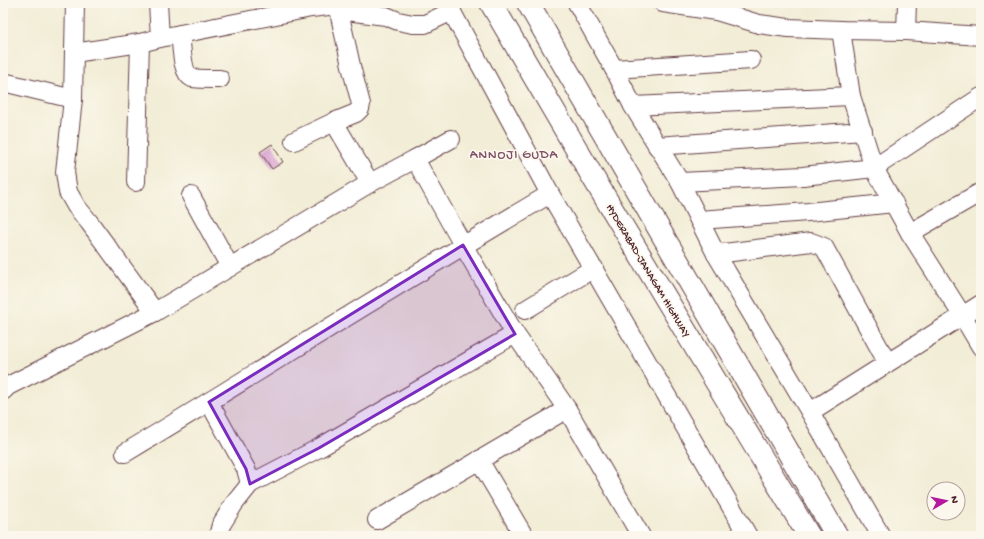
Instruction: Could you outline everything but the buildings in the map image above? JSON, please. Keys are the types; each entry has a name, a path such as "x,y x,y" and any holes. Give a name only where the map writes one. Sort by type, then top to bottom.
{"highway":[{"name":"HYDERABAD-JANAGAM HIGHWAY","path":"491,3 808,536"},
{"path":"528,3 837,536"}],"street":[{"path":"75,3 73,99 65,172 68,192 76,206 155,312"},
{"path":"158,3 160,38"},
{"path":"577,3 633,106 680,182 716,254 810,412 881,536"},
{"path":"663,3 715,7 759,24 788,28 906,31 981,36"},
{"path":"906,31 907,3"},
{"path":"74,53 140,43 310,8 337,4 346,11 386,16 398,21 413,24 425,24 450,7 550,194 748,536"},
{"path":"294,141 356,113 360,109 361,104 337,4"},
{"path":"841,30 851,96 874,168 910,233 981,348"},
{"path":"180,34 184,64 187,74 192,78 220,79"},
{"path":"136,182 140,43"},
{"path":"614,69 751,60"},
{"path":"3,82 73,99"},
{"path":"633,106 851,96"},
{"path":"680,182 803,176 874,168 981,97"},
{"path":"334,122 370,183"},
{"path":"657,146 862,131"},
{"path":"3,391 8,386 155,312 370,183 451,139"},
{"path":"415,159 515,334 567,409 641,536"},
{"path":"910,233 981,192"},
{"path":"125,453 463,245 550,194"},
{"path":"191,196 230,267"},
{"path":"700,220 808,212 894,203"},
{"path":"716,254 811,242 824,247 887,362"},
{"path":"526,310 594,268"},
{"path":"810,412 981,304"},
{"path":"218,536 221,525 234,504 250,484 319,448 515,334"},
{"path":"208,402 246,469 250,484"},
{"path":"377,520 567,409"},
{"path":"479,460 524,536"}],"highlighted area":[{"path":"463,245 515,334 319,448 250,484 246,469 209,402"}],"district":[{"name":"ANNOJI GUDA","path":"514,153"}]}
